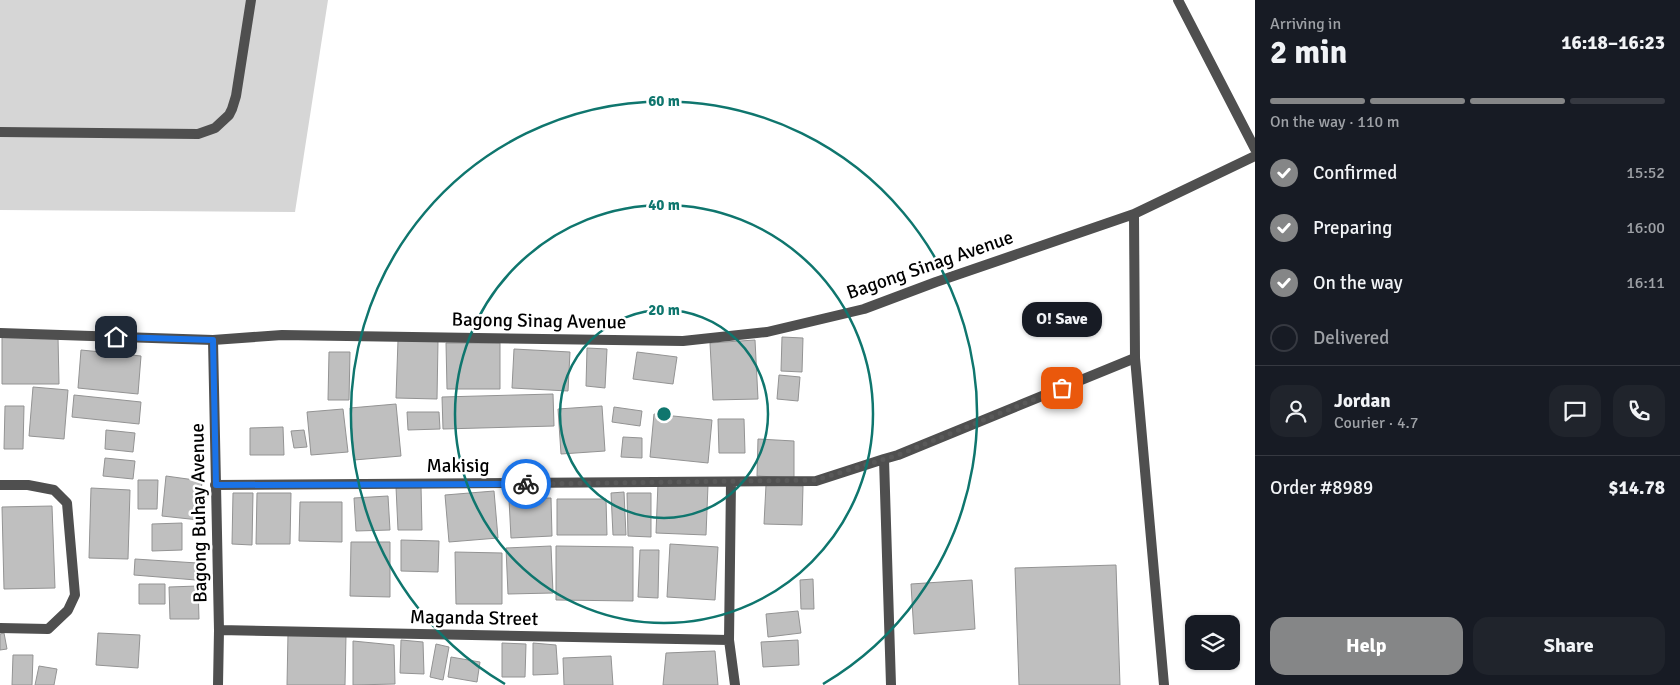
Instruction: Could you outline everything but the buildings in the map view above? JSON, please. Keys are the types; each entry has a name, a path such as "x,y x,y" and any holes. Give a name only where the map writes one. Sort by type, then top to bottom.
{"street":[{"path":"0,132 198,134 209,131 229,115 236,96 251,0"},
{"path":"1178,0 1255,149"},
{"name":"Bagong Sinag Avenue","path":"0,333 213,340 282,335 683,341 767,332 864,309 936,282 1134,214 1255,156"},
{"path":"1134,214 1135,358 1164,685"},
{"name":"Bagong Buhay Avenue","path":"213,340 219,630 218,685"},
{"name":"Makisig","path":"216,485 816,480 898,455 1135,358"},
{"path":"884,459 891,685"},
{"path":"731,482 729,640 736,685"},
{"path":"0,485 28,485 54,490 66,503 75,595 68,610 48,629 0,628"},
{"name":"Maganda Street","path":"219,630 729,640"}],"shaded area":[{"path":"0,0 328,0 295,212 0,210"}],"way so far":[{"path":"526,484 816,480 898,455 1062,388"}],"place":[{"name":"O! Save","path":"1062,388"}],"route":[{"path":"116,337 213,340 216,485 526,484"}]}
